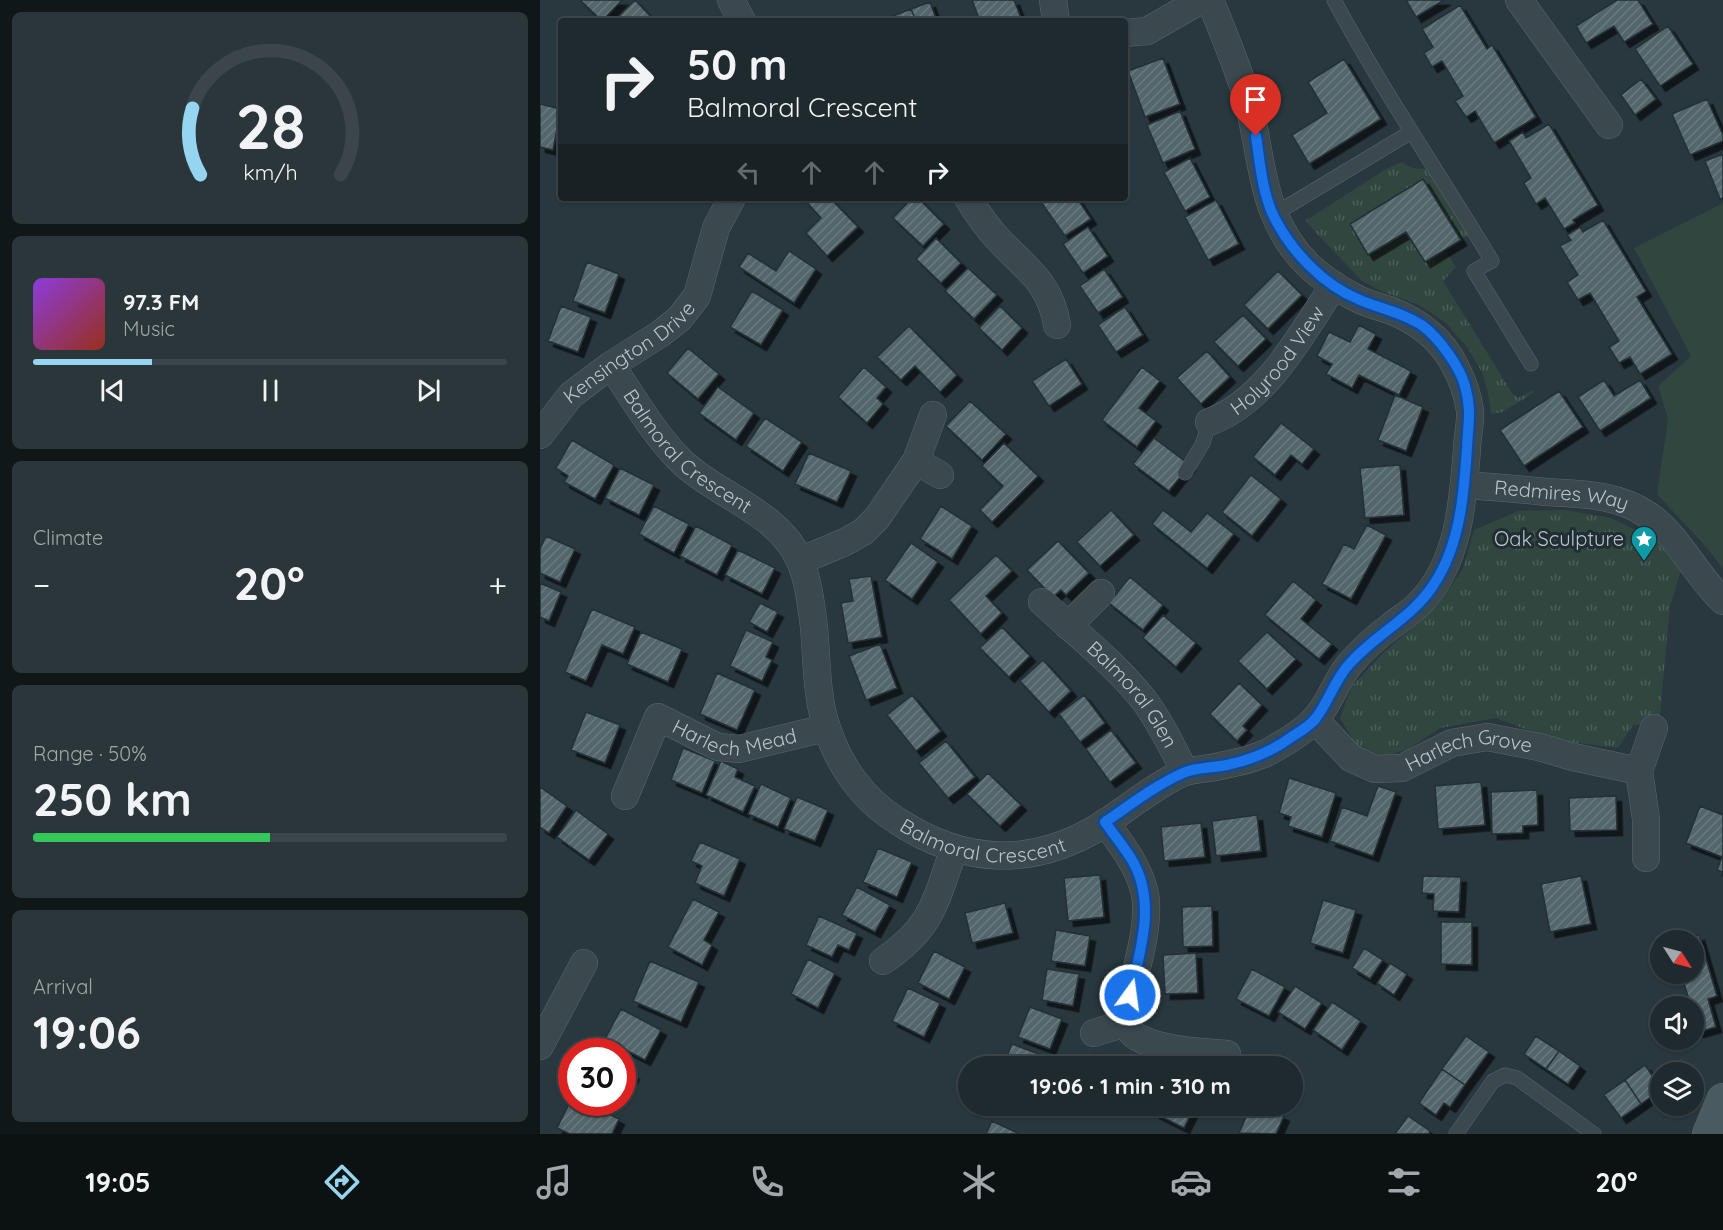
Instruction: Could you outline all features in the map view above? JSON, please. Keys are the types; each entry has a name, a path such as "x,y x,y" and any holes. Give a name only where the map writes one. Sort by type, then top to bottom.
{"street":[{"path":"731,0 740,18"},
{"path":"1053,0 1056,18"},
{"path":"1128,33 1147,31 1201,0"},
{"name":"Balmoral Crescent","path":"611,365 675,455 700,479 769,522 785,536 800,561 810,591 826,728 845,768 867,797 892,818 921,835 954,849 984,856 1037,854 1078,839 1185,772 1228,765 1262,755 1290,738 1315,720 1346,669 1387,629 1420,604 1435,584 1455,537 1464,484 1471,415 1465,384 1451,357 1424,327 1395,312 1359,300 1334,285 1309,266 1288,240 1274,215 1262,178 1256,136 1246,95 1210,0"},
{"path":"1530,4 1609,125"},
{"name":"Kensington Drive","path":"540,435 571,395 680,319 697,296 716,228 730,201"},
{"path":"970,201 985,224 1043,286 1054,305 1057,326"},
{"name":"Holyrood View","path":"1209,422 1223,417 1238,407 1262,386 1289,353 1334,285"},
{"path":"800,561 863,532 877,518 916,461 933,415"},
{"path":"916,461 940,476"},
{"name":"Redmires Way","path":"1464,484 1599,495 1623,502 1648,515 1689,557 1723,601"},
{"name":"Balmoral Glen","path":"1068,626 1101,593"},
{"name":"Balmoral Glen","path":"1042,602 1119,673 1143,700 1158,721 1185,772"},
{"name":"Harlech Mead","path":"625,796 658,717 718,747 739,749 761,746 826,728"},
{"name":"Harlech Grove","path":"1315,720 1351,758 1375,769 1402,768 1452,742 1487,737 1639,771"},
{"path":"1646,858 1646,819 1639,771 1654,728"},
{"path":"1105,822 1133,862 1145,892 1145,920 1124,1017 1128,1028 1136,1036 1168,1047 1227,1054"},
{"path":"883,961 904,947 921,929 933,909 954,849"},
{"path":"540,1046 584,963"},
{"path":"1095,1033 1126,1023"},
{"path":"1709,1134 1723,1100"}],"lane":[{"path":"1334,0 1411,132 1446,184 1492,261 1474,271 1530,364"},
{"path":"1274,215 1411,132"},
{"path":"1185,473 1203,443 1209,422"},
{"path":"1456,1134 1493,1081 1505,1075 1517,1078 1594,1134"}],"green space":[{"path":"1402,162 1413,168 1430,169 1470,235 1461,240 1423,179 1350,224 1369,255 1406,232 1424,262 1445,250 1456,267 1443,281 1512,393 1518,398 1533,390 1533,393 1503,412 1491,414 1482,372 1467,347 1446,323 1421,306 1362,281 1305,221 1386,169"},
{"path":"1723,203 1723,569 1707,548 1657,494 1668,419 1658,386 1691,356 1634,248"},
{"path":"1565,510 1611,518 1651,537 1683,564 1670,606 1659,726 1633,725 1618,748 1555,740 1496,718 1440,728 1407,750 1383,756 1357,746 1340,718 1352,686 1383,653 1436,607 1463,569 1474,530 1518,511"}],"building":[{"path":"580,0 622,0 605,18 599,18"},
{"path":"635,0 652,18 617,18"},
{"path":"972,0 1014,0 1021,18 979,18"},
{"path":"1406,0 1444,0 1416,17"},
{"path":"1617,0 1638,0 1653,24 1624,42 1614,26 1586,43 1576,26"},
{"path":"930,2 936,18 915,18 911,9"},
{"path":"1460,5 1487,49 1492,45 1536,117 1494,143 1475,111 1466,117 1455,101 1463,96 1442,61 1432,67 1424,53 1433,47 1422,29"},
{"path":"911,9 915,18 893,18 893,16"},
{"path":"1668,26 1693,64 1660,86 1635,49"},
{"path":"1163,58 1180,104 1145,117 1128,71"},
{"path":"1344,59 1381,119 1309,164 1292,135 1327,113 1308,82"},
{"path":"1641,79 1656,99 1635,115 1621,95"},
{"path":"1707,99 1723,135 1723,141 1690,155 1672,114"},
{"path":"540,104 558,108 558,124 553,150 540,147"},
{"path":"1180,111 1195,149 1163,163 1147,125"},
{"path":"1549,124 1598,205 1573,220 1575,223 1564,229 1545,198 1536,204 1524,183 1531,178 1509,141 1523,132 1526,138"},
{"path":"1723,154 1723,198 1720,199 1705,161"},
{"path":"1190,158 1210,197 1185,211 1164,172"},
{"path":"1423,179 1461,240 1425,262 1406,232 1368,255 1350,224"},
{"path":"1216,200 1239,244 1208,260 1185,217"},
{"path":"806,201 833,201 858,227 827,256 806,233 821,218"},
{"path":"909,201 921,201 944,224 923,246 893,218"},
{"path":"1079,201 1091,219 1065,236 1041,202"},
{"path":"1603,220 1646,291 1637,297 1672,354 1640,374 1630,357 1619,363 1609,347 1619,341 1590,293 1578,300 1567,282 1578,275 1560,246 1571,240 1567,235 1580,227 1583,232"},
{"path":"1088,227 1108,256 1083,273 1063,244"},
{"path":"936,238 961,263 941,283 916,259"},
{"path":"789,251 816,269 794,303 739,267 748,253 776,271"},
{"path":"587,262 619,274 605,313 573,301"},
{"path":"968,268 997,295 974,319 945,291"},
{"path":"1104,269 1123,297 1098,313 1080,286"},
{"path":"1278,271 1302,295 1268,329 1244,305"},
{"path":"752,291 783,310 761,345 730,327"},
{"path":"561,306 591,317 578,352 548,341"},
{"path":"1000,306 1022,328 1002,350 979,328"},
{"path":"1125,307 1143,335 1116,352 1098,325"},
{"path":"1243,315 1266,339 1238,366 1214,342"},
{"path":"1359,325 1376,334 1368,349 1411,371 1399,395 1359,375 1352,388 1326,374 1332,364 1317,356 1329,332 1350,342"},
{"path":"909,326 957,375 940,392 915,366 901,380 877,357"},
{"path":"688,348 719,374 698,399 667,373"},
{"path":"1207,351 1230,377 1201,404 1177,378"},
{"path":"1066,359 1082,384 1049,406 1032,381"},
{"path":"864,367 886,387 877,398 883,404 867,423 838,397"},
{"path":"1142,367 1160,381 1139,408 1156,421 1137,447 1102,420"},
{"path":"1604,380 1614,396 1640,380 1651,398 1600,431 1578,397"},
{"path":"718,387 754,413 736,440 699,413"},
{"path":"1559,391 1583,427 1524,466 1500,430"},
{"path":"1395,395 1423,407 1406,451 1378,440"},
{"path":"970,401 1006,434 982,460 946,426"},
{"path":"765,418 802,442 783,471 746,446"},
{"path":"1281,423 1314,449 1302,464 1291,455 1275,475 1253,457"},
{"path":"1154,438 1190,465 1169,491 1133,464"},
{"path":"572,440 614,465 595,499 564,482 568,476 556,468"},
{"path":"1004,443 1038,476 992,522 980,510 1003,486 982,466"},
{"path":"809,453 851,471 837,502 795,484"},
{"path":"1400,465 1404,515 1365,518 1360,468"},
{"path":"620,468 654,485 639,515 605,498"},
{"path":"1251,475 1281,499 1252,536 1222,512"},
{"path":"654,506 689,524 674,553 639,534"},
{"path":"941,506 972,526 952,559 920,539"},
{"path":"1111,510 1134,535 1100,566 1077,542"},
{"path":"1163,510 1191,532 1207,513 1234,534 1207,568 1152,524"},
{"path":"1367,525 1386,535 1351,599 1322,584 1344,544 1354,549"},
{"path":"696,526 732,545 717,575 680,556"},
{"path":"546,536 575,549 560,582 540,573 540,549"},
{"path":"1058,541 1089,573 1066,595 1061,590 1053,597 1027,570"},
{"path":"911,543 938,562 912,599 885,580"},
{"path":"738,550 775,568 762,594 725,575"},
{"path":"996,555 1012,571 986,596 1002,613 981,634 949,600"},
{"path":"871,576 882,637 848,643 841,603 853,601 849,579"},
{"path":"1130,577 1163,605 1143,630 1109,603"},
{"path":"1293,581 1316,600 1301,619 1332,644 1319,659 1265,615"},
{"path":"540,583 561,592 549,621 540,617"},
{"path":"760,603 778,612 767,632 749,622"},
{"path":"592,609 635,627 623,654 602,645 586,681 565,672"},
{"path":"1163,615 1196,643 1176,667 1143,638"},
{"path":"1002,627 1030,656 1009,677 980,648"},
{"path":"746,630 773,642 766,657 772,660 762,681 730,666"},
{"path":"641,632 682,649 668,682 627,664"},
{"path":"1267,632 1296,659 1267,689 1238,661"},
{"path":"880,644 897,688 866,700 849,656"},
{"path":"1043,660 1071,691 1049,712 1020,681"},
{"path":"717,673 755,690 737,730 700,714"},
{"path":"1239,683 1262,705 1243,726 1247,730 1237,741 1210,714"},
{"path":"912,695 941,731 916,751 887,715"},
{"path":"1084,695 1105,723 1080,742 1059,714"},
{"path":"586,712 620,725 605,763 571,750"},
{"path":"1111,730 1136,763 1110,782 1086,749"},
{"path":"946,741 975,777 948,798 919,763"},
{"path":"683,748 715,761 702,793 671,780"},
{"path":"721,761 738,769 735,777 755,786 743,812 706,795"},
{"path":"988,773 1021,805 1000,826 967,794"},
{"path":"1289,778 1336,793 1322,837 1288,826 1291,817 1279,813"},
{"path":"1481,782 1485,825 1438,829 1435,786"},
{"path":"761,784 791,798 778,827 748,814"},
{"path":"1378,786 1396,792 1373,856 1330,841 1342,807 1367,816"},
{"path":"540,787 567,806 549,833 540,827"},
{"path":"1537,790 1538,825 1523,826 1523,833 1492,834 1491,792"},
{"path":"1616,796 1617,830 1570,831 1569,798"},
{"path":"797,797 828,810 815,841 784,829"},
{"path":"1700,806 1723,815 1723,872 1717,870 1722,857 1686,843"},
{"path":"576,810 608,834 589,860 557,837"},
{"path":"1257,815 1261,851 1216,856 1212,821"},
{"path":"1201,823 1205,857 1164,861 1161,827"},
{"path":"700,842 740,859 724,896 695,883 702,866 691,861"},
{"path":"878,848 912,862 897,897 863,882"},
{"path":"1100,875 1104,917 1068,921 1064,878"},
{"path":"1423,876 1461,877 1459,912 1433,911 1434,894 1422,893"},
{"path":"1581,876 1591,924 1550,932 1541,884"},
{"path":"857,887 890,905 875,932 842,915"},
{"path":"693,899 719,912 704,940 712,945 702,965 668,947"},
{"path":"1323,900 1356,910 1343,953 1310,943"},
{"path":"1005,903 1013,933 972,943 965,913"},
{"path":"1212,906 1213,946 1183,947 1182,907"},
{"path":"819,916 857,933 849,950 838,945 832,957 806,945"},
{"path":"1441,922 1472,922 1472,965 1441,964"},
{"path":"1056,930 1090,936 1085,966 1051,961"},
{"path":"1364,948 1383,960 1370,979 1352,968"},
{"path":"934,951 965,967 949,999 918,983"},
{"path":"1704,952 1717,996 1708,999 1716,1027 1704,1030 1704,996 1688,996 1684,984 1704,984"},
{"path":"1196,953 1198,993 1165,994 1163,955"},
{"path":"808,959 835,973 818,1008 791,994"},
{"path":"650,961 699,982 681,1022 633,1001"},
{"path":"1390,963 1407,974 1394,995 1377,983"},
{"path":"1047,969 1079,974 1073,1006 1042,1000"},
{"path":"1252,969 1285,987 1269,1016 1236,999"},
{"path":"1295,986 1322,1003 1305,1029 1278,1012"},
{"path":"908,988 940,1003 924,1037 892,1021"},
{"path":"1332,1002 1361,1021 1342,1050 1313,1030"},
{"path":"1030,1007 1062,1019 1050,1049 1018,1037"},
{"path":"621,1009 661,1030 645,1060 636,1055 636,1038 606,1038"},
{"path":"1466,1036 1489,1052 1465,1085 1442,1069"},
{"path":"1536,1036 1559,1051 1546,1069 1524,1054"},
{"path":"1012,1044 1044,1056 1007,1056"},
{"path":"1559,1051 1580,1066 1568,1084 1546,1069"},
{"path":"1645,1065 1650,1072 1650,1097 1641,1104 1625,1080"},
{"path":"1442,1069 1465,1085 1450,1107 1444,1103 1436,1115 1419,1103"},
{"path":"1625,1080 1641,1104 1621,1118 1604,1095"},
{"path":"563,1116 613,1116 619,1119 612,1134 570,1134 557,1128"},
{"path":"1160,1116 1190,1116 1184,1128"},
{"path":"1247,1116 1284,1116 1276,1134 1239,1133"},
{"path":"1408,1116 1430,1131 1429,1134 1395,1134"},
{"path":"992,1121 1020,1134 986,1134"}],"place":[{"name":"Oak Sculpture","path":"1644,562"}],"route":[{"path":"1130,995 1145,920 1145,892 1133,862 1105,822 1185,772 1228,765 1262,755 1315,720 1346,669 1387,629 1420,604 1435,584 1455,537 1464,484 1467,436 1471,415 1465,384 1451,357 1424,327 1395,312 1359,300 1309,266 1288,240 1274,215 1262,178 1256,136"}]}
